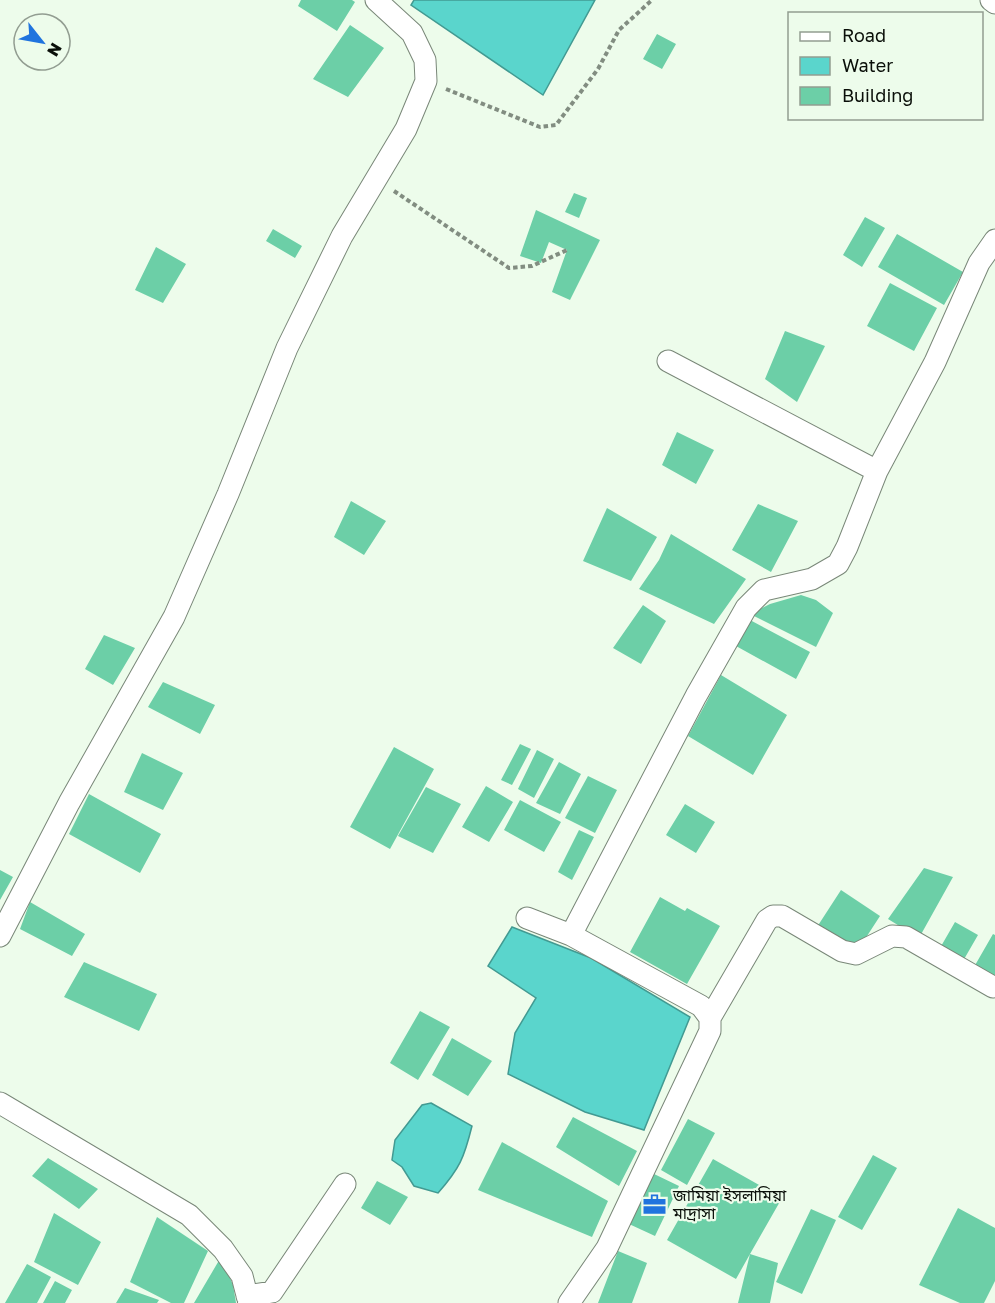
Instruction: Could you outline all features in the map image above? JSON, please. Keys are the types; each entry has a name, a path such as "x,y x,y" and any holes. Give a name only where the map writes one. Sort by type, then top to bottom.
{"street":[{"path":"0,936 69,803 174,617 228,494 287,348 342,236 406,129 426,81 425,60 412,33 376,0"},
{"path":"991,0 995,3"},
{"path":"571,935 696,696 746,608 764,590 812,579 838,564 877,471 987,266 995,240"},
{"path":"668,361 877,471"},
{"path":"569,1303 607,1248 710,1031 710,1018 766,920 773,916 782,916 842,951 856,954 892,936 906,937 993,987"},
{"path":"527,918 571,935 700,1006 710,1018"},
{"path":"0,1103 189,1215 223,1249 242,1276 248,1300 272,1292 345,1184"}],"path":[{"path":"426,81 540,127 556,125 598,69 619,30 652,0"},
{"path":"376,179 509,268 532,266 567,250"}],"water":[{"path":"414,0 595,0 543,95 411,5"},
{"path":"512,927 591,958 690,1017 644,1130 585,1112 508,1074 515,1033 536,998 488,966"},
{"path":"431,1103 472,1126 460,1162 438,1193 414,1186 402,1167 392,1160 395,1140 422,1105"}],"building":[{"path":"301,0 352,0 355,2 337,31 298,6"},
{"path":"350,25 384,48 348,97 313,79"},
{"path":"657,34 676,44 662,69 643,59"},
{"path":"574,193 587,198 579,218 565,212"},
{"path":"536,210 600,240 570,300 552,292 567,250 549,242 541,263 520,256"},
{"path":"865,217 885,228 862,267 843,255"},
{"path":"273,229 302,246 295,258 266,241"},
{"path":"897,234 963,272 944,305 878,267"},
{"path":"156,247 186,264 163,303 135,290"},
{"path":"890,283 937,308 914,351 867,326"},
{"path":"785,331 825,346 797,402 765,379"},
{"path":"677,432 714,450 696,484 662,465"},
{"path":"351,501 386,521 364,555 334,537"},
{"path":"758,504 798,521 771,572 732,550"},
{"path":"607,508 657,537 631,581 583,561"},
{"path":"671,534 746,579 714,624 639,589 659,560"},
{"path":"801,595 816,600 833,613 816,647 750,614 770,604"},
{"path":"643,605 666,621 641,664 613,648"},
{"path":"750,620 810,652 796,679 736,646"},
{"path":"104,635 135,648 113,685 85,669"},
{"path":"721,675 787,715 753,775 688,736"},
{"path":"163,682 215,705 200,734 148,707"},
{"path":"520,744 531,749 512,785 501,780"},
{"path":"394,747 434,769 390,849 350,827"},
{"path":"537,750 554,759 534,798 518,789"},
{"path":"142,753 183,773 163,810 124,792"},
{"path":"559,762 581,774 560,814 536,803"},
{"path":"588,776 617,790 595,833 565,818"},
{"path":"486,786 513,802 489,842 462,827"},
{"path":"426,787 461,804 433,853 398,836"},
{"path":"89,794 161,834 140,873 69,834"},
{"path":"520,800 561,822 544,852 504,830"},
{"path":"685,804 715,822 696,853 666,835"},
{"path":"579,830 594,837 572,880 558,872"},
{"path":"924,868 953,877 919,938 888,919"},
{"path":"0,870 13,877 0,900"},
{"path":"841,890 880,916 856,953 817,927"},
{"path":"660,897 685,911 687,908 720,926 687,984 630,952"},
{"path":"30,902 85,934 72,956 20,929"},
{"path":"955,922 978,935 963,961 940,948"},
{"path":"993,934 995,935 995,979 974,967"},
{"path":"84,962 157,994 139,1031 64,997"},
{"path":"420,1011 450,1027 418,1080 390,1063"},
{"path":"452,1038 492,1061 468,1096 432,1075"},
{"path":"573,1117 637,1151 619,1186 556,1147"},
{"path":"688,1119 715,1133 687,1185 661,1170"},
{"path":"502,1142 608,1201 592,1237 478,1190"},
{"path":"873,1155 897,1168 862,1230 838,1217"},
{"path":"48,1158 98,1189 79,1209 32,1176"},
{"path":"713,1159 782,1198 736,1279 667,1240"},
{"path":"652,1173 679,1186 655,1236 629,1224"},
{"path":"377,1181 408,1197 390,1225 361,1208"},
{"path":"958,1208 995,1228 995,1281 984,1303 960,1303 919,1285"},
{"path":"811,1209 836,1220 802,1294 776,1282"},
{"path":"54,1213 101,1242 78,1285 34,1262"},
{"path":"157,1217 208,1251 184,1303 171,1303 130,1282"},
{"path":"618,1251 647,1263 632,1303 598,1303"},
{"path":"750,1254 778,1263 770,1303 738,1303"},
{"path":"221,1257 233,1285 236,1303 194,1303"},
{"path":"27,1264 51,1277 37,1303 5,1303"},
{"path":"55,1281 72,1290 65,1303 43,1303"},
{"path":"125,1288 159,1300 157,1303 116,1303"}],"place":[{"name":"জামিয়া ইসলামিয়া মাদ্রাসা","path":"655,1204"}]}
